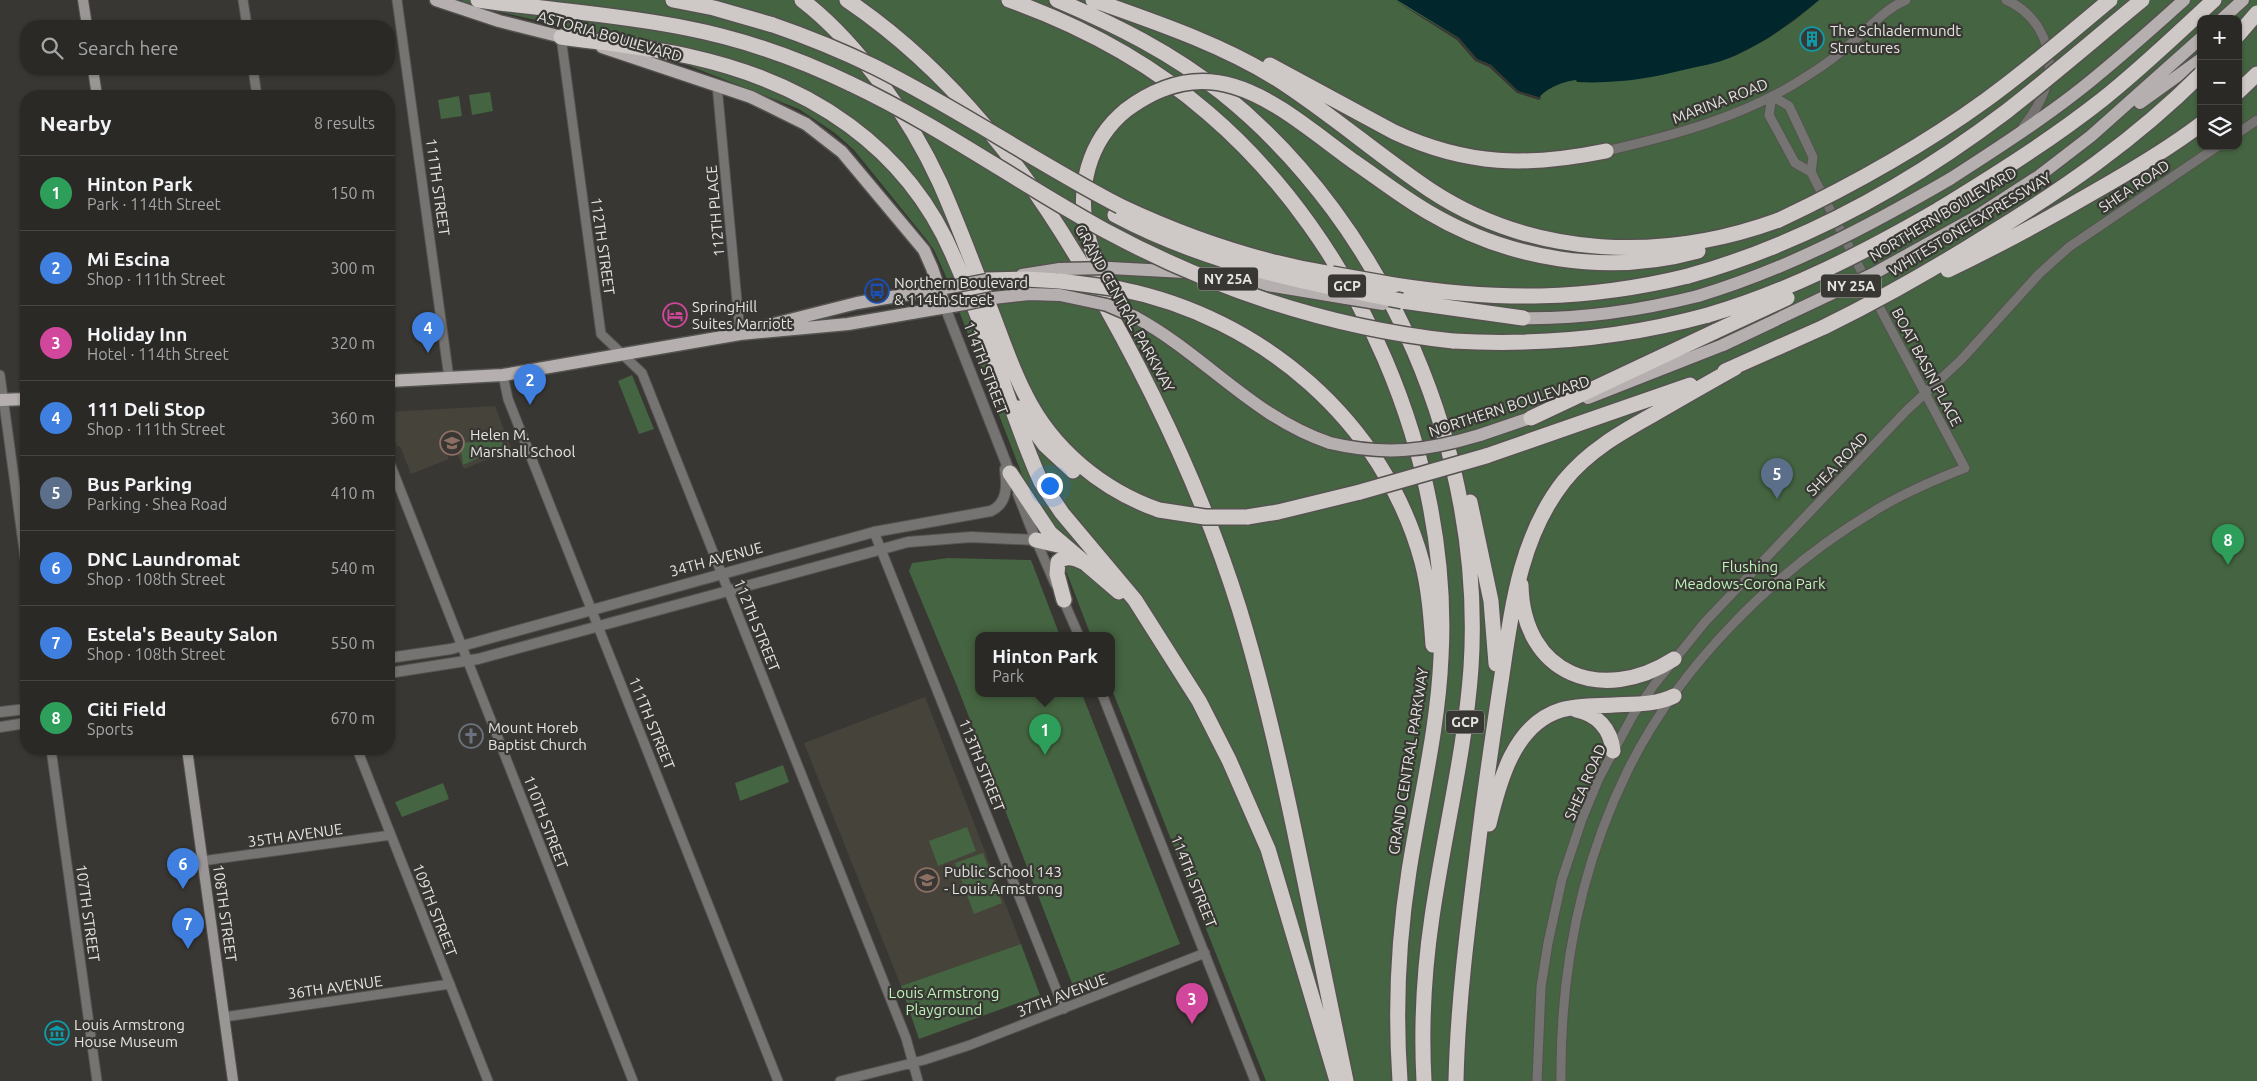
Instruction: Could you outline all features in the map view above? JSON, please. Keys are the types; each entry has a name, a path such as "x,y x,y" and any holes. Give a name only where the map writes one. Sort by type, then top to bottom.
{"highway":[{"path":"478,0 658,23 704,32 764,48 851,84 914,117 1105,230 1184,269 1264,300 1325,318 1387,332 1453,341 1516,343 1579,340 1643,331 1708,315 1767,296 1863,252 1938,210"},
{"path":"673,0 714,8 773,25 835,48 874,67 987,131 1166,240 1202,254 1343,294 1403,304 1523,318"},
{"path":"802,0 831,26 877,79 920,145 948,202 1016,375 1035,413 1063,448 1094,476 1125,496 1160,510"},
{"name":"GRAND CENTRAL PARKWAY","path":"847,0 890,32 934,70 987,128 1019,168 1053,216 1131,350 1160,408 1195,486 1225,566 1245,627 1273,730 1346,1081"},
{"name":"GRAND CENTRAL PARKWAY","path":"1009,0 1068,23 1116,48 1162,77 1205,110 1240,142 1274,178 1313,229 1365,319 1393,382 1415,443 1428,493 1437,549 1442,614 1441,657 1435,721 1409,870 1401,933 1398,997 1400,1081"},
{"name":"GCP","path":"1057,0 1128,32 1184,66 1236,104 1278,144 1326,198 1362,252 1394,309 1420,368 1442,430 1458,492 1468,557 1472,621 1467,708 1429,941 1424,1012 1424,1081"},
{"path":"1093,0 1260,60 1394,132 1444,152 1477,159 1521,162 1555,160 1606,151"},
{"path":"1131,350 1092,252 1085,225 1086,173 1094,150 1111,124 1126,110 1147,96 1174,86 1199,82 1230,84 1270,100 1433,215 1477,237 1549,258 1595,263 1635,263 1779,220 1878,170 1951,124 2011,81 2110,0"},
{"path":"1118,211 1215,246 1279,263 1394,284 1468,295 1538,297 1622,290 1688,276 1737,261 1785,242 1843,214 1911,176 2006,111 2142,0"},
{"path":"1531,418 1836,274 1903,234 2023,156 2086,112 2137,70 2214,0"},
{"path":"2242,31 2257,14"},
{"path":"1135,15 1213,47 1268,74 1309,100 1432,190 1482,217 1534,236 1586,246 1676,251"},
{"path":"561,36 678,54 734,68 792,90 849,124 896,168 929,210 955,260 992,352 1029,455 1048,494 1126,588 1152,626 1199,701 1258,822 1337,1081"},
{"path":"2242,88 2257,74"},
{"name":"WHITESTONE EXPRESSWAY","path":"1735,368 1824,327 1934,268 2065,186 2128,140 2197,78"},
{"path":"1824,327 1956,266 2025,231 2137,168 2197,127"},
{"path":"987,280 1060,282 1120,289 1158,298 1195,311 1254,340 1309,381 1354,428 1376,460 1393,490 1419,552 1427,584 1431,619 1435,721"},
{"path":"992,352 1020,410 1050,451 1071,469 1096,486 1131,502 1160,510 1205,518 1247,517 1360,492 1486,456 1632,406 1735,368"},
{"path":"1420,368 1440,407 1456,451 1490,592 1496,653 1489,758"},
{"path":"1456,1081 1461,996 1470,906 1489,758 1514,596 1525,556 1547,506 1565,480 1588,456 1611,439 1735,368"},
{"path":"1010,473 1050,533 1121,593 1152,626"},
{"path":"1036,540 1066,547"},
{"path":"1525,556 1522,591 1526,622 1537,644 1559,665 1582,677 1600,681 1612,681 1644,674 1674,659"},
{"path":"1064,600 1057,574 1058,562 1063,558 1071,558 1086,564"},
{"path":"1470,906 1492,810 1505,770 1517,746 1529,731 1543,719 1562,710 1641,704 1661,701 1674,696"},
{"path":"1562,710 1582,711 1601,722 1610,734 1613,751"},
{"path":"1461,996 1464,1081"}],"main road":[{"path":"83,0 86,20"},
{"name":"ASTORIA BOULEVARD","path":"436,0 499,22 561,36 635,57 717,85"},
{"name":"NORTHERN BOULEVARD","path":"1523,318 1566,318 1650,307 1698,296 1754,278 1813,253 1890,214 1950,179 2015,136 2094,78 2184,0"},
{"path":"2226,15 2243,0"},
{"path":"2242,26 2257,14"},
{"name":"NORTHERN BOULEVARD","path":"1060,282 1135,318 1162,334 1278,420 1298,431 1330,443 1367,450 1405,451 1437,447 1531,418 1654,373 1723,345 1866,278 1974,218 2056,163 2120,112 2197,42"},
{"path":"2056,163 2200,60"},
{"path":"94,75 96,90"},
{"name":"114TH STREET","path":"717,85 751,97 788,114 819,132 837,147 920,244 930,262 945,307"},
{"name":"NORTHERN BOULEVARD","path":"395,381 503,375 740,334 848,324 993,298 1029,294 1060,282 1110,268 1179,271 1343,294"},
{"name":"NORTHERN BOULEVARD","path":"740,334 837,308 987,280"},
{"path":"2,400 20,399"},
{"name":"108TH STREET","path":"188,755 233,1081"}],"street":[{"path":"243,0 246,20"},
{"name":"111TH STREET","path":"397,0 449,378"},
{"name":"MARINA ROAD","path":"1606,151 1658,138 1753,106 1808,76 1844,49 1891,8 1906,0"},
{"path":"2006,0 2023,9 2036,23 2046,42 2051,65 2048,82 2042,98 2028,122 2015,136"},
{"name":"112TH STREET","path":"561,36 601,334 642,373 906,1038 918,1081"},
{"path":"254,75 256,90"},
{"name":"112TH PLACE","path":"717,85 740,334"},
{"name":"BOAT BASIN PLACE","path":"1674,696 1726,632 1771,588 1822,546 1876,509 1965,468 1885,318 1811,172 1795,162 1769,115 1772,96 1789,106 1813,157 1811,172"},
{"path":"2242,130 2257,120"},
{"name":"SHEA ROAD","path":"1537,1081 1541,987 1557,901 1582,819 1599,778 1641,704 1674,659 1705,622 1925,392 1961,360 2039,274 2069,247 2212,150"},
{"name":"114TH STREET","path":"945,307 1047,568 1064,600 1076,632"},
{"path":"0,375 20,524"},
{"name":"111TH STREET","path":"503,375 508,399 778,1081"},
{"name":"34TH AVENUE","path":"395,657 461,646 874,532 996,508 1004,497 1006,488 1002,454"},
{"name":"110TH STREET","path":"395,476 633,1081"},
{"name":"113TH STREET","path":"874,532 1064,1009"},
{"path":"395,672 468,661 908,542 951,537 1036,540"},
{"path":"1561,1081 1566,983 1572,939 1582,896 1601,835 1617,794 1638,752 1674,696"},
{"name":"114TH STREET","path":"1103,697 1255,1081"},
{"path":"0,712 20,709"},
{"path":"0,727 20,725"},
{"name":"107TH STREET","path":"52,755 98,1081"},
{"name":"109TH STREET","path":"359,755 488,1081"},
{"name":"35TH AVENUE","path":"202,861 391,835"},
{"name":"37TH AVENUE","path":"840,1081 912,1063 970,1045 1205,953"},
{"name":"36TH AVENUE","path":"224,1017 450,984"}],"shaded area":[{"name":"Helen M. Marshall School","path":"495,406 512,450 464,469 456,451 447,454 449,459 411,474 400,446 397,446 395,441 395,412"},
{"name":"Public School 143 - Louis Armstrong","path":"925,697 1021,944 901,986 804,743"}],"green space":[{"name":"Flushing Meadows-Corona Park","path":"462,0 1424,0 1540,96 1547,90 1566,81 1735,56 1767,39 1795,20 1819,0 2257,0 2257,1081 1266,1081 1115,697 1115,632 1089,632 1050,529 1026,485 934,250 854,150 835,133 799,109 624,40 465,4"},
{"path":"490,92 493,111 472,115 469,95"},
{"path":"459,96 462,116 441,119 438,100"},
{"path":"632,375 654,429 639,434 618,381"},
{"path":"502,440 503,447 463,465 460,443"},
{"path":"948,558 1031,560 1058,632 975,632 975,697 1083,697 1180,944 1073,986 957,686 909,571 912,563"},
{"path":"783,765 789,782 740,801 735,783"},
{"path":"443,783 449,799 402,817 395,802"},
{"path":"967,827 976,851 938,866 929,841"},
{"path":"983,853 1002,903 974,914 955,863"},
{"name":"Louis Armstrong Playground","path":"1021,944 1040,995 919,1039 901,986"}],"water":[{"path":"1397,0 1819,0 1769,37 1725,60 1635,80 1577,82 1576,80 1561,83 1540,96 1541,98 1518,91 1491,65 1477,59 1459,38"}],"pier":[{"path":"1394,0 1459,38 1477,59 1491,65 1518,91 1541,98 1539,100 1517,93 1489,67 1475,61 1457,40"}],"place":[{"name":"The Schladermundt Structures","path":"1812,39"},
{"name":"Northern Boulevard & 114th Street","path":"877,291"},
{"name":"SpringHill Suites Marriott","path":"675,315"},
{"name":"111 Deli Stop","path":"428,353"},
{"name":"Mi Escina","path":"530,405"},
{"name":"Helen M. Marshall School","path":"452,443"},
{"name":"Bus Parking","path":"1777,499"},
{"name":"Citi Field","path":"2228,565"},
{"name":"Mount Horeb Baptist Church","path":"471,736"},
{"name":"Hinton Park","path":"1045,755"},
{"name":"Public School 143 - Louis Armstrong","path":"927,880"},
{"name":"DNC Laundromat","path":"183,889"},
{"name":"Estela's Beauty Salon","path":"188,949"},
{"name":"Holiday Inn","path":"1192,1024"},
{"name":"Louis Armstrong House Museum","path":"57,1033"}]}
